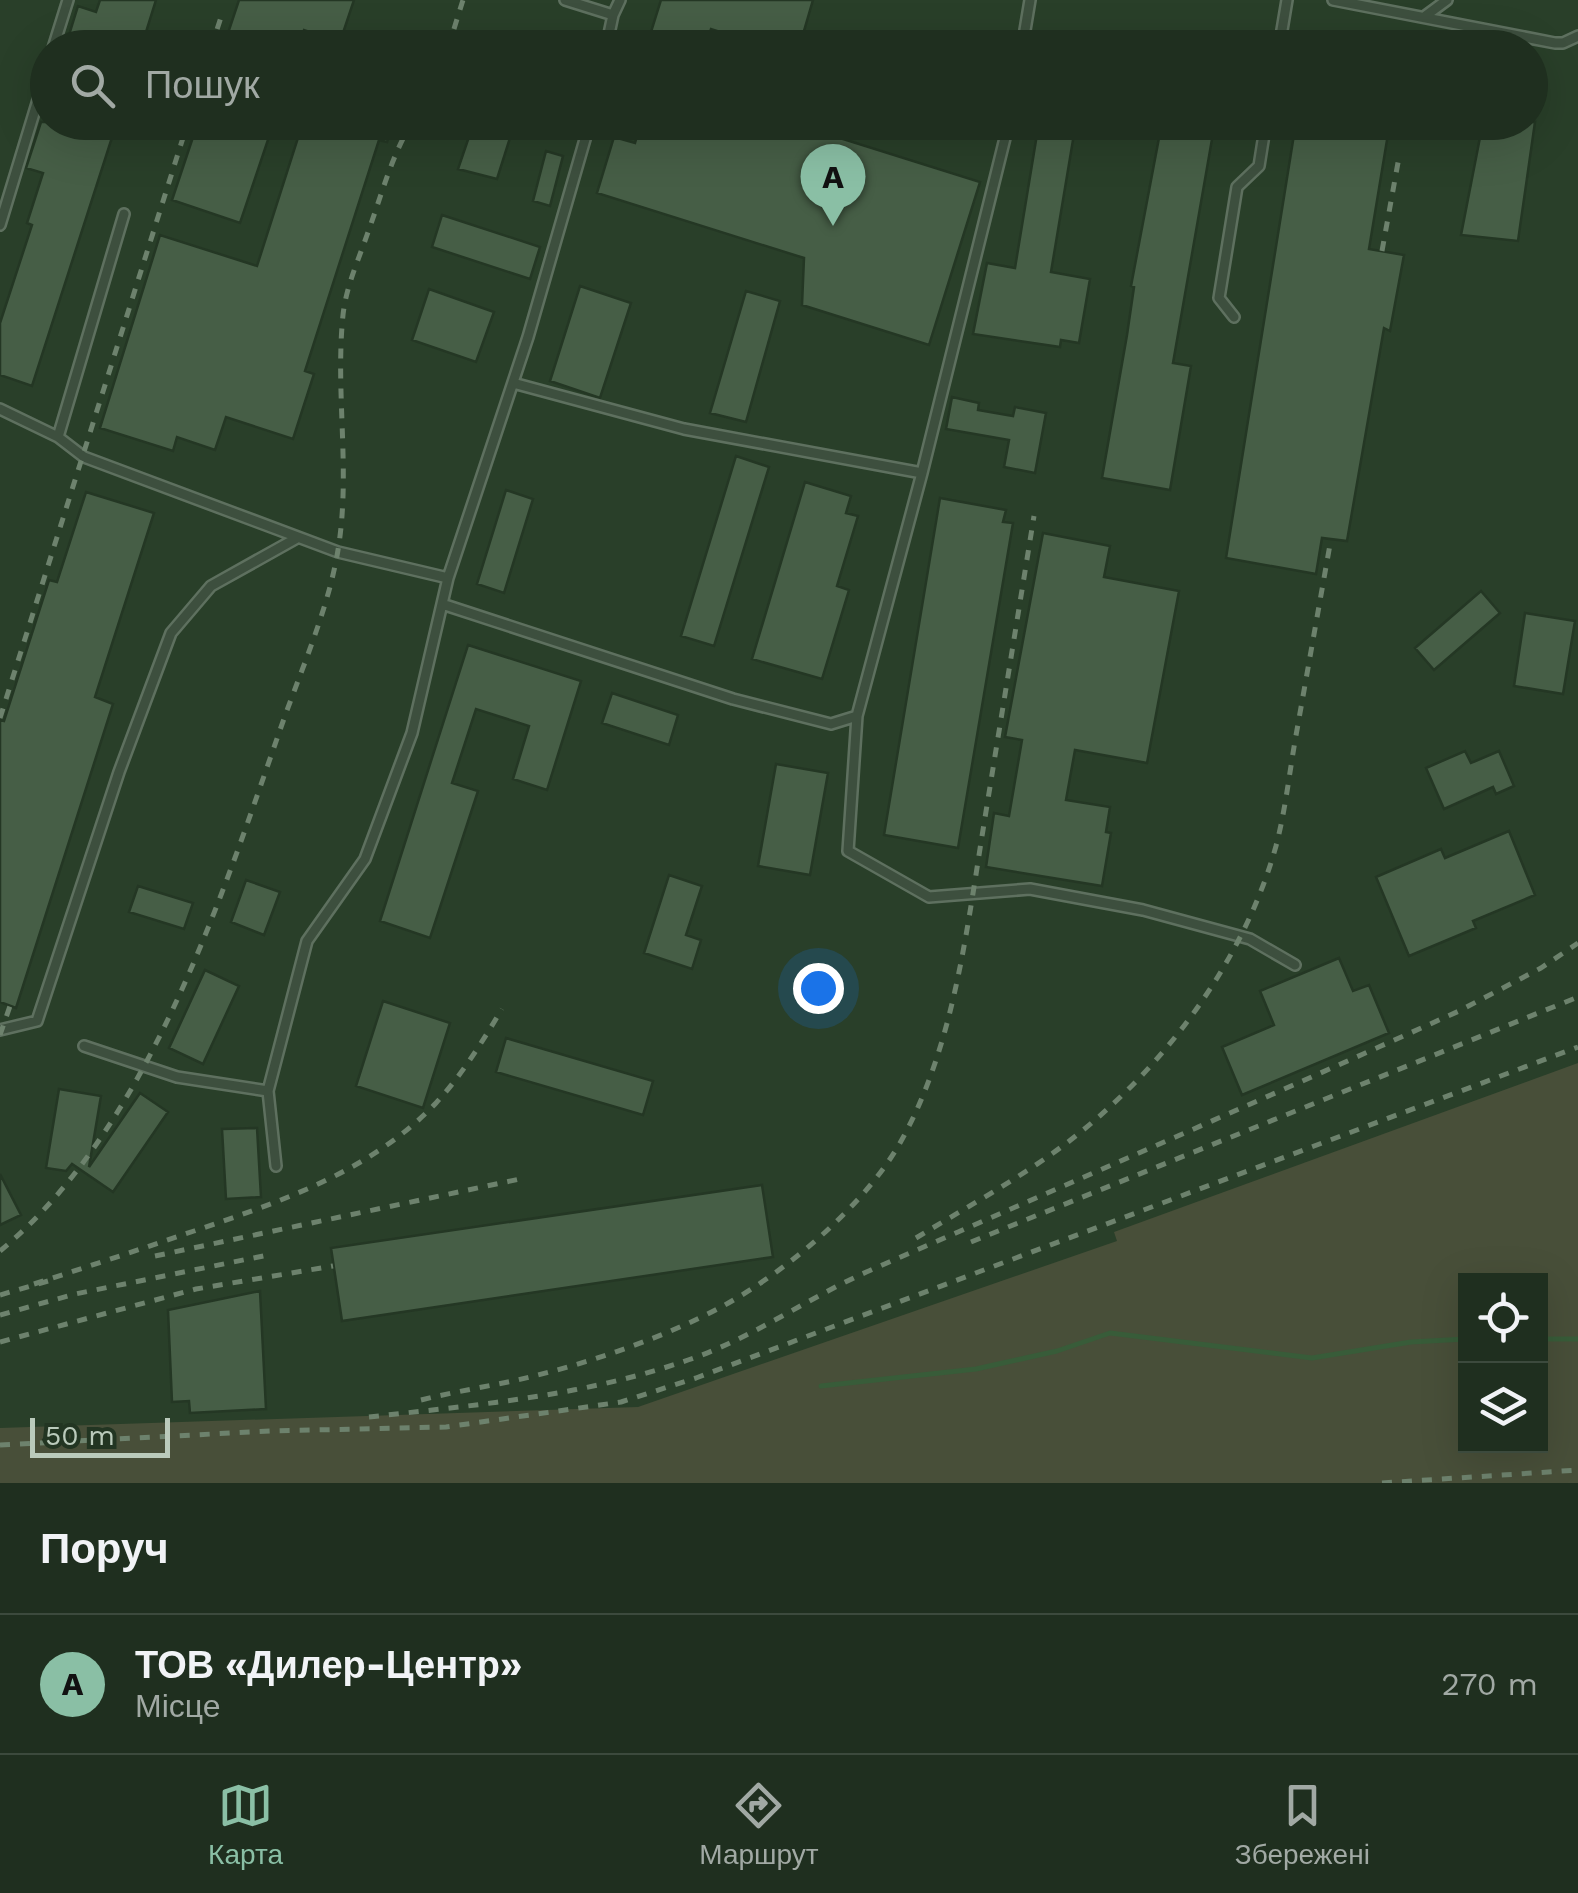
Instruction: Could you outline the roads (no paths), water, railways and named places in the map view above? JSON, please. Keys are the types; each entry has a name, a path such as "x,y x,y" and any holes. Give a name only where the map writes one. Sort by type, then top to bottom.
{"lane":[{"path":"59,30 68,0"},
{"path":"566,0 613,15"},
{"path":"610,30 620,0"},
{"path":"1025,30 1030,0"},
{"path":"1282,30 1287,0"},
{"path":"1333,0 1490,30"},
{"path":"1424,17 1446,0"},
{"path":"1548,42 1563,44 1578,36"},
{"path":"0,225 30,126"},
{"path":"276,1166 268,1091 307,942 365,859 412,732 448,578 512,383 585,140"},
{"path":"1005,140 857,716 848,851 928,898 1030,890 1143,910 1250,939 1296,965"},
{"path":"1234,317 1218,298 1237,187 1259,166 1263,140"},
{"path":"58,437 124,214"},
{"path":"512,383 684,429 922,473"},
{"path":"0,409 58,437 84,458 296,538 448,578"},
{"path":"0,1030 37,1021 171,633 211,586 296,538"},
{"path":"442,604 732,699 831,724 857,716"},
{"path":"84,1046 177,1077 268,1091"}],"waterway":[{"path":"821,1386 976,1369 1057,1351 1110,1333 1312,1358 1411,1342 1458,1339"},
{"path":"1548,1339 1578,1339"}],"railway":[{"path":"454,30 463,0"},
{"path":"217,30 223,11"},
{"path":"0,718 182,140"},
{"path":"0,1251 51,1201 97,1144 137,1080 172,1011 231,868 328,596 342,521 341,344 345,305 403,140"},
{"path":"1382,251 1399,157"},
{"path":"421,1400 569,1367 650,1340 700,1318 748,1292 798,1256 845,1213 885,1167 918,1107 955,991 1034,516"},
{"path":"916,1238 1028,1170 1100,1116 1165,1049 1220,973 1243,932 1276,846 1331,539"},
{"path":"369,1417 570,1391 649,1372 712,1351 871,1270 1459,1011 1541,968 1578,943"},
{"path":"971,1242 1578,997"},
{"path":"0,1035 10,1006"},
{"path":"34,1284 260,1208 354,1166 383,1148 436,1103 463,1070 502,1009"},
{"path":"0,1445 270,1431 446,1427 621,1402 696,1378 1578,1047"},
{"path":"155,1256 520,1179"},
{"path":"0,1315 75,1294 273,1254"},
{"path":"0,1342 196,1289 333,1266"},
{"path":"0,1295 48,1281"},
{"path":"1382,1483 1578,1470"}],"place":[{"name":"ТОВ «Дилер-Центр»","path":"833,226"}]}
